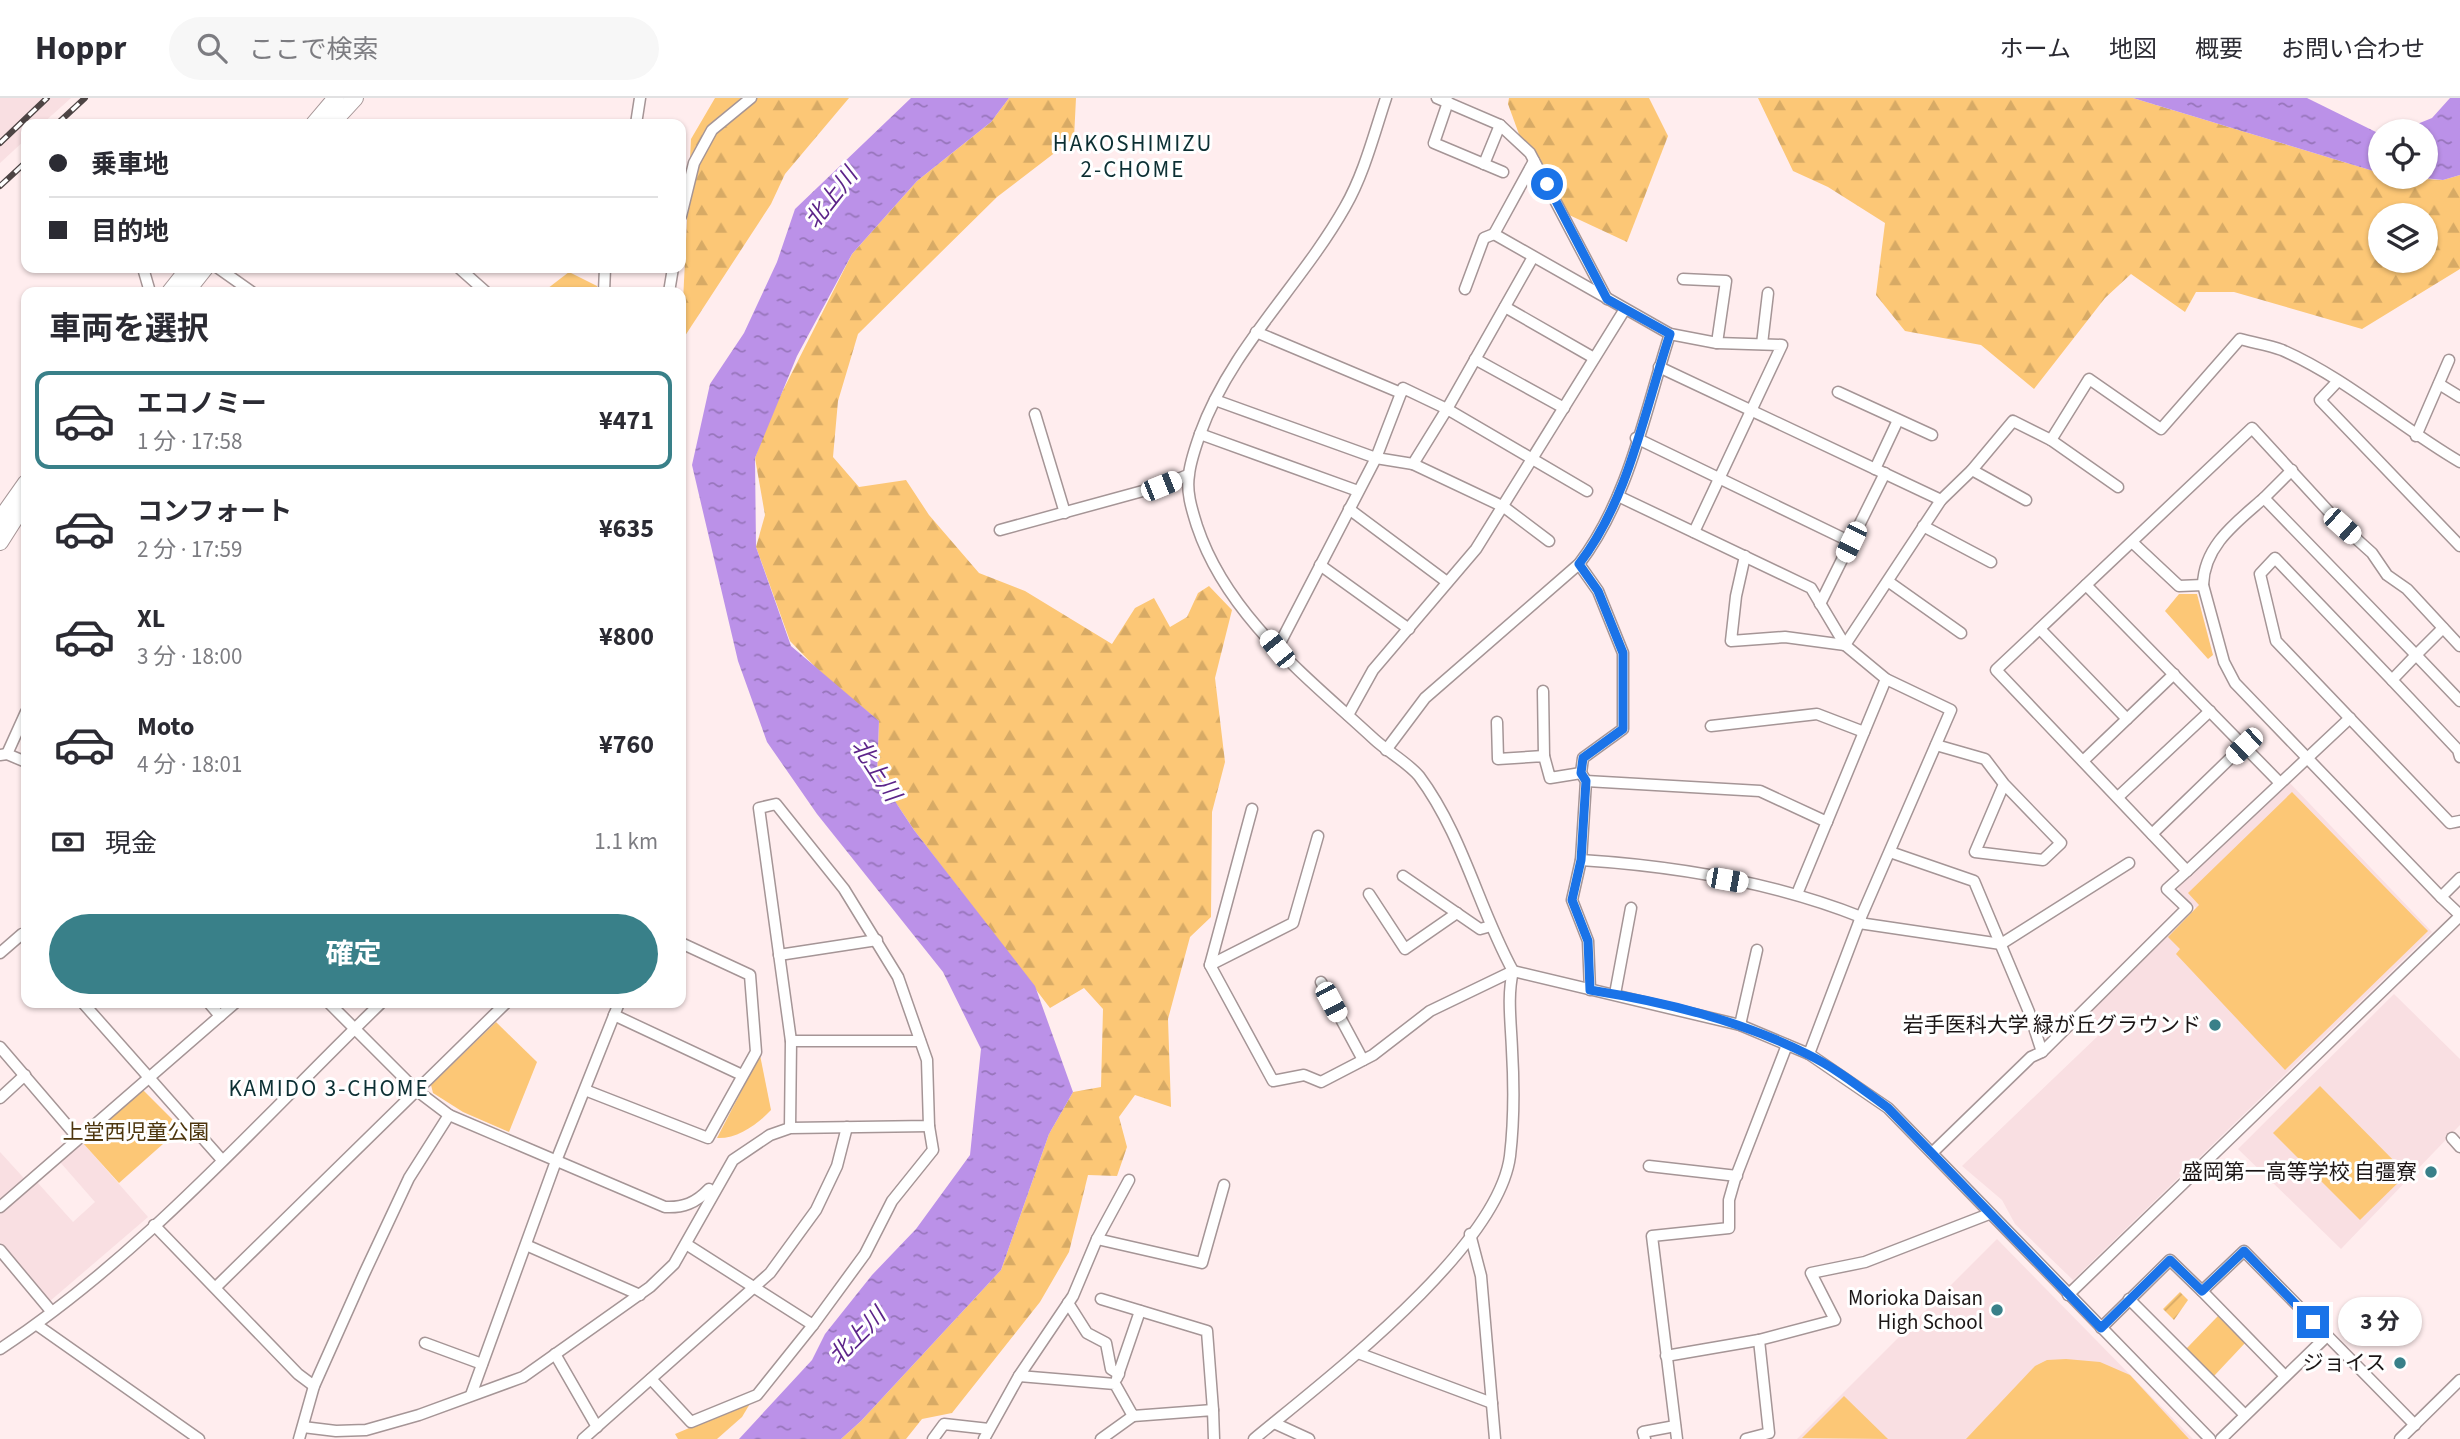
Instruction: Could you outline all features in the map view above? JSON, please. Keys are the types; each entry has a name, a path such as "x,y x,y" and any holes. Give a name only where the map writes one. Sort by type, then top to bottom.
{"highway":[{"path":"318,119 337,98"},
{"path":"336,119 355,98"},
{"path":"174,287 185,273"},
{"path":"190,287 201,273"},
{"path":"0,520 21,490"},
{"path":"0,541 21,509"}],"street":[{"path":"686,196 694,163 712,130 751,98"},
{"path":"1254,1439 1358,1353 1454,1260 1492,1205 1510,1157 1513,1074 1509,988 1513,971 1490,926 1463,851 1443,812 1417,774 1386,750 1277,649 1219,578 1190,504 1188,475 1200,434 1215,400 1256,332 1346,206 1386,98"},
{"path":"636,119 638,99"},
{"path":"1503,172 1434,143 1443,100 1500,125 1534,161 1607,299"},
{"path":"1483,164 1500,125"},
{"path":"1465,289 1484,238 1494,234 1534,161"},
{"path":"1494,234 1670,334 1717,343 1782,345 1694,532"},
{"path":"1413,464 1533,257"},
{"path":"225,273 245,287"},
{"path":"465,273 480,287"},
{"path":"1683,279 1726,281 1717,343"},
{"path":"1762,344 1768,293"},
{"path":"1505,307 1594,358"},
{"path":"1348,715 1373,670 1476,549 1625,309"},
{"path":"1256,332 1401,393"},
{"path":"1386,750 1425,698 1579,564 1600,537 1618,496 1670,334"},
{"path":"2050,440 2089,379 2161,429 2240,339 2280,349 2337,382 2416,436 2460,462"},
{"path":"1475,359 1564,408"},
{"path":"2416,436 2449,360"},
{"path":"1659,367 1941,500"},
{"path":"2337,382 2320,400 2460,547"},
{"path":"2439,384 2460,397"},
{"path":"1277,649 1376,458 1403,388 1447,408 1587,491"},
{"path":"1838,392 1932,435"},
{"path":"1215,400 1376,458 1413,464 1504,507 1549,541"},
{"path":"1035,414 1065,513"},
{"path":"1820,604 1851,542 1898,420"},
{"path":"1845,645 1941,500 1972,470 2013,421 2050,440 2118,487"},
{"path":"2187,871 1996,670 2252,428 2342,526 2372,553 2387,575 2407,589 2460,646"},
{"path":"1200,434 1359,491"},
{"path":"1636,438 1851,542"},
{"path":"1972,470 2026,500"},
{"path":"2068,1295 2460,916 2235,683 2224,662 2203,585 2203,572 2211,552 2223,535 2292,470"},
{"path":"1000,530 1161,486 1188,475"},
{"path":"1618,496 1811,588 1845,645 1886,678 1951,710 1860,920 1809,1054"},
{"path":"2264,498 2460,701"},
{"path":"1349,509 1447,582"},
{"path":"1923,526 1991,562"},
{"path":"2132,542 2179,586 2203,585"},
{"path":"1745,556 1736,596 1731,641 1785,637 1845,645"},
{"path":"2460,757 2458,750 2275,558 2260,575 2276,641 2450,823 2460,821"},
{"path":"1579,564 1598,591 1623,653 1623,729 1583,758 1581,860 1572,900 1588,941 1590,990"},
{"path":"1320,565 1409,628"},
{"path":"1889,582 1961,633"},
{"path":"2086,585 2280,783"},
{"path":"2040,628 2127,719"},
{"path":"2392,680 2443,628"},
{"path":"2083,761 2174,674"},
{"path":"1797,894 1886,678"},
{"path":"1543,691 1544,756 1550,778 1584,777 1760,791 1827,822"},
{"path":"2118,797 2210,711"},
{"path":"1711,726 1817,714 1864,732"},
{"path":"1932,1153 2031,1057 2042,1052 2187,908 2167,889 2350,718"},
{"path":"21,722 4,754 21,760"},
{"path":"1497,722 1498,759 1544,756"},
{"path":"1936,745 1985,759 2004,784 2061,843 2043,860 1975,852 2004,784"},
{"path":"2152,834 2244,746"},
{"path":"651,1380 691,1422 757,1395 866,1254 892,1201 933,1150 929,1126 927,1060 898,977 844,889 776,804 759,808 791,1041 790,1128"},
{"path":"1252,809 1210,965 1273,1081 1304,1075 1321,1082 1363,1060 1430,1011 1513,971 1740,1025 1809,1054 1888,1108 2210,1439"},
{"path":"1210,965 1293,923 1318,836"},
{"path":"1890,852 1974,881 2042,1052"},
{"path":"1581,860 1633,863 1797,894 1860,920 2001,944 2129,863"},
{"path":"1403,876 1480,929 1490,926"},
{"path":"2441,897 2460,878"},
{"path":"1369,894 1405,949 1457,913"},
{"path":"1615,994 1631,908"},
{"path":"0,953 21,937"},
{"path":"779,955 877,940"},
{"path":"585,1090 708,1138 756,1052 750,975 686,945"},
{"path":"1740,1025 1757,950"},
{"path":"1321,982 1363,1060"},
{"path":"87,1008 222,1160"},
{"path":"213,1008 220,1016"},
{"path":"0,1207 229,1008"},
{"path":"334,1008 416,1090 449,1115 665,1207 677,1208 700,1199 744,1150 790,1128 929,1126"},
{"path":"0,1349 37,1325 154,1225 376,1008"},
{"path":"216,1287 501,1008"},
{"path":"471,1395 556,1161 617,1008"},
{"path":"614,1015 742,1076"},
{"path":"791,1041 920,1041"},
{"path":"1677,1439 1652,1236 1729,1228 1729,1200 1787,1045"},
{"path":"0,1046 78,1139"},
{"path":"0,1098 24,1075"},
{"path":"299,1439 314,1386 409,1178 449,1115"},
{"path":"583,1439 778,1264 816,1210 836,1166 847,1127"},
{"path":"1649,1166 1737,1176"},
{"path":"303,1427 336,1431 366,1430 523,1377 640,1295 674,1264 723,1175"},
{"path":"933,1439 944,1424 986,1434 1019,1376 1068,1303 1097,1239 1129,1180"},
{"path":"1097,1239 1202,1263 1224,1185"},
{"path":"1666,1356 1759,1340 1835,1320 1811,1273 1865,1262 1989,1214"},
{"path":"154,1225 298,1374 314,1386"},
{"path":"1470,1234 1481,1276 1495,1439"},
{"path":"686,1244 813,1325"},
{"path":"526,1245 640,1295"},
{"path":"0,1250 51,1311"},
{"path":"2202,1291 2244,1251 2415,1425"},
{"path":"2101,1328 2170,1260 2285,1376"},
{"path":"1101,1299 1207,1331 1214,1439"},
{"path":"2129,1299 2245,1415"},
{"path":"1068,1303 1087,1333 1106,1343 1111,1369 1133,1416"},
{"path":"1117,1379 1140,1311"},
{"path":"37,1325 199,1439"},
{"path":"2221,1439 2327,1336"},
{"path":"1746,1439 1769,1433 1759,1340"},
{"path":"425,1343 482,1364"},
{"path":"1358,1353 1492,1403"},
{"path":"555,1354 597,1427"},
{"path":"1019,1376 1117,1379"},
{"path":"2400,1439 2460,1380"},
{"path":"1101,1439 1133,1416 1213,1410"},
{"path":"1274,1423 1309,1439"},
{"path":"1645,1439 1643,1432 1675,1426"}],"shaded area":[{"path":"0,98 71,98 48,119 21,119 21,144 0,163"},
{"name":"岩手医科大学 緑が丘グラウンド","path":"2288,781 2432,932 2073,1280 2015,1224 2002,1200 1962,1166 2101,1033 2086,1016 2196,908 2178,890 2179,887"},
{"path":"2394,994 2460,1059 2460,1125 2341,1249 2238,1149"},
{"path":"82,1142 148,1217 50,1301 0,1242 0,1152 31,1186 37,1182 73,1222 95,1202 60,1162"},
{"name":"Morioka Daisan High School","path":"1997,1239 2193,1439 1797,1439"}],"green space":[{"path":"715,98 849,98 785,174 771,204 686,334 686,287 684,287 691,139"},
{"path":"1009,98 1076,98 1074,138 997,197 858,334 838,401 833,457 859,487 906,480 929,515 979,573 1025,591 1112,644 1135,608 1154,598 1170,627 1187,617 1198,593 1209,586 1232,610 1215,678 1225,762 1212,812 1211,917 1190,937 1168,1019 1171,1107 1135,1095 1119,1117 1127,1147 1117,1176 1088,1175 1069,1252 1040,1302 952,1413 922,1419 906,1439 841,1439 861,1421 1001,1270 1049,1134 1073,1092 1101,1087 1103,1009 1084,988 1050,1008 914,830 877,774 879,721 823,675 790,641 756,547 765,515 755,458 771,414 852,254 917,181 991,122"},
{"path":"1509,98 1649,98 1668,136 1627,242 1567,214 1520,137 1508,104"},
{"path":"1758,98 2133,98 2368,169 2368,189 2438,189 2438,180 2460,175 2460,269 2362,329 2234,292 2196,292 2185,312 2131,274 2105,298 2034,389 1981,345 1905,331 1876,295 1885,223 1828,187 1793,171"},
{"path":"571,273 597,287 550,287"},
{"path":"2179,594 2197,594 2213,655 2208,659 2165,611"},
{"path":"2292,792 2428,931 2285,1070 2176,954 2180,949 2168,937 2199,905 2188,893"},
{"path":"496,1022 537,1062 509,1132 463,1112 433,1093 431,1085"},
{"path":"760,1055 771,1110 747,1130 717,1138"},
{"path":"2320,1086 2407,1174 2360,1220 2273,1133"},
{"name":"上堂西児童公園","path":"143,1090 181,1128 119,1183 82,1142"},
{"path":"2180,1292 2188,1300 2174,1320 2163,1309"},
{"path":"2218,1316 2245,1343 2214,1376 2186,1349"},
{"path":"2047,1360 2100,1362 2130,1375 2189,1439 1966,1439 2035,1366"},
{"path":"1844,1396 1888,1439 1802,1438"},
{"path":"751,1402 742,1417 717,1439 678,1439 675,1434"}],"water":[{"name":"北上川","path":"911,98 1009,98 991,122 917,181 852,254 797,356 755,458 756,547 791,646 879,721 877,774 914,830 1035,986 1073,1092 1049,1134 1001,1270 861,1421 841,1439 739,1439 812,1360 825,1334 872,1275 916,1229 970,1155 981,1049 943,972 817,814 767,742 738,661 692,465 710,384 744,333 777,262 795,209"},
{"path":"2133,98 2307,98 2368,128 2368,169"},
{"path":"2450,98 2460,98 2460,175 2438,179 2438,119 2430,119"}],"railway":[{"path":"25,119 47,98"},
{"path":"62,119 85,98"},
{"path":"0,143 21,123"},
{"path":"0,186 21,167"}],"place":[{"name":"岩手医科大学 緑が丘グラウンド","path":"2215,1025"},
{"name":"盛岡第一高等学校 自彊寮","path":"2431,1172"},
{"name":"Morioka Daisan High School","path":"1997,1310"},
{"name":"ジョイス","path":"2400,1363"}],"district":[{"name":"HAKOSHIMIZU 2-CHOME","path":"1133,156"},
{"name":"KAMIDO 3-CHOME","path":"329,1088"}],"route":[{"path":"1547,184 1607,299 1670,334 1616,505 1600,537 1579,564 1598,591 1623,653 1623,729 1583,758 1581,773 1586,781 1581,860 1572,900 1588,941 1590,990 1687,1010 1740,1025 1809,1054 1854,1083 1888,1108 2101,1328 2170,1260 2202,1291 2244,1251 2313,1322"}]}
